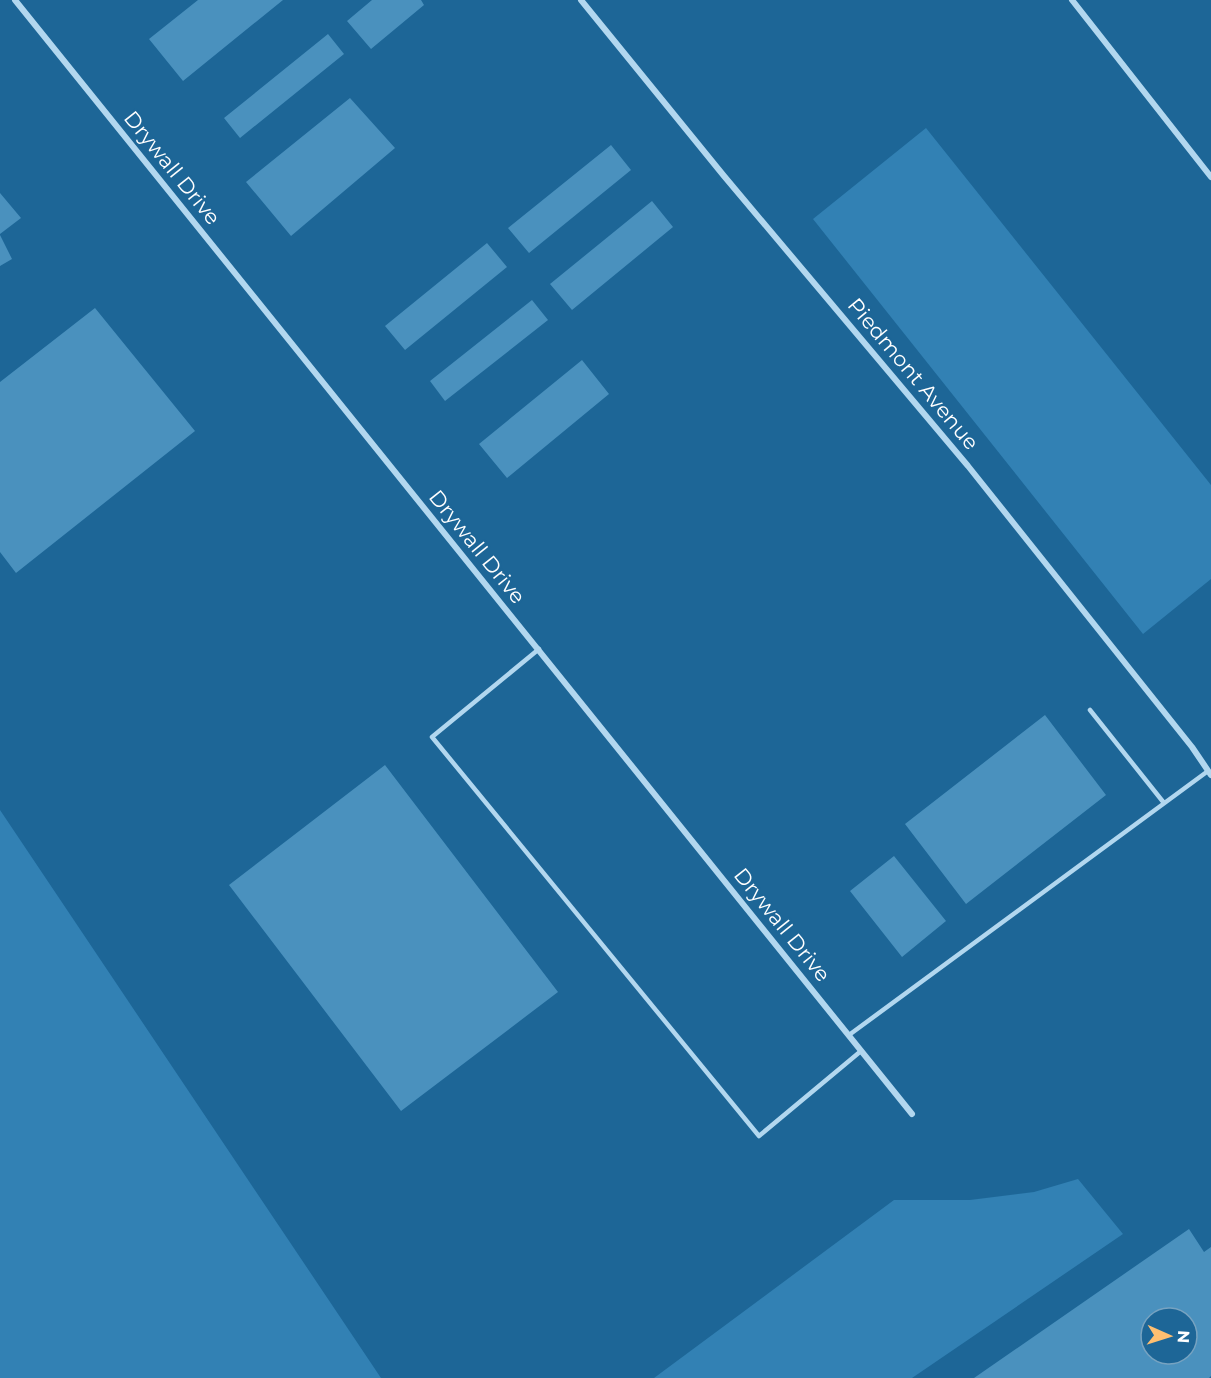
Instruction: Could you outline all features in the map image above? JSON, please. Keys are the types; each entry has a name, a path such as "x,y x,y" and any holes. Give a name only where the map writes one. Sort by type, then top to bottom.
{"street":[{"name":"Drywall Drive","path":"15,0 912,1114"},
{"name":"Piedmont Avenue","path":"580,0 968,466 1192,747 1209,773"},
{"path":"1072,0 1211,177"}],"lane":[{"path":"538,650 432,737 759,1136 861,1051"},
{"path":"1090,710 1164,803"},
{"path":"849,1035 1164,803 1209,773"}],"shaded area":[{"path":"926,128 1211,485 1211,579 1143,634 813,219"},
{"path":"0,810 381,1378 0,1378"},
{"path":"1078,1179 1123,1234 912,1378 654,1378 894,1200 970,1200 1034,1192"}],"building":[{"path":"198,0 283,0 183,81 149,39"},
{"path":"372,0 421,0 424,5 371,49 347,21"},
{"path":"328,34 344,54 240,138 224,118"},
{"path":"350,98 395,148 291,236 246,182"},
{"path":"611,145 631,170 529,253 508,228"},
{"path":"0,193 21,218 0,234"},
{"path":"652,201 673,227 572,310 550,284"},
{"path":"0,235 12,259 0,266"},
{"path":"487,243 507,267 405,350 385,326"},
{"path":"532,300 548,320 445,401 430,381"},
{"path":"95,308 195,431 16,573 0,552 0,382"},
{"path":"582,360 609,394 507,478 479,444"},
{"path":"1045,715 1106,795 966,904 905,824"},
{"path":"385,765 558,992 401,1111 229,885"},
{"path":"894,856 946,921 902,957 850,891"},
{"path":"1189,1229 1204,1252 1211,1247 1211,1376 1209,1378 974,1378"}]}
